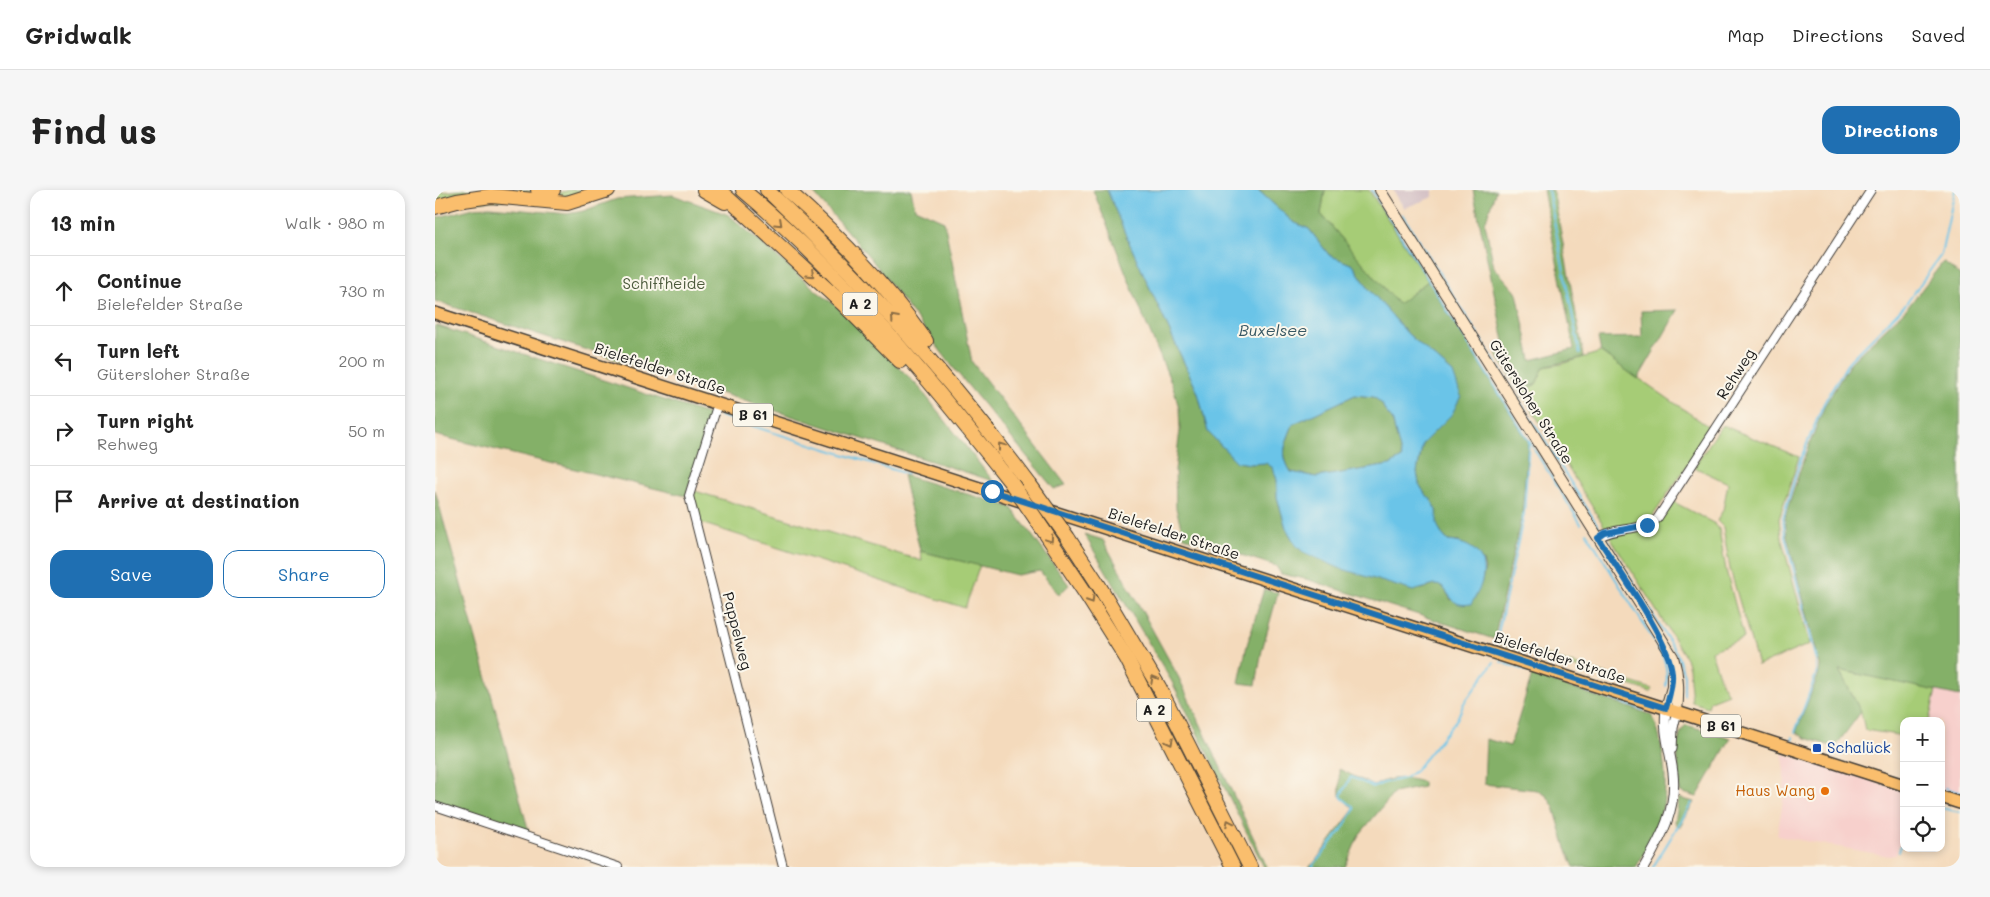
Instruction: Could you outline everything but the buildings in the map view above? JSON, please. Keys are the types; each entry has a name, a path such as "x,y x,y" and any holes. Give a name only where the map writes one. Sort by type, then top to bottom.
{"highway":[{"path":"538,190 553,190"},
{"path":"435,207 457,201 491,196 567,203 608,190"},
{"path":"704,190 730,205 763,229"},
{"path":"719,190 871,331 967,428"},
{"name":"A 2","path":"743,190 809,251 862,305 913,362 1012,484 1127,659 1233,867"},
{"name":"A 2","path":"767,190 875,296 960,394 1031,485 1098,584 1159,687 1250,867"},
{"path":"787,190 862,263 894,300 924,339 960,394"},
{"path":"802,190 847,241 862,263"}],"main road":[{"name":"Gütersloher Straße","path":"1380,190 1673,657 1678,672 1679,688 1671,710"},
{"name":"Bielefelder Straße","path":"435,313 1900,784"},
{"path":"1945,798 1960,803"}],"street":[{"name":"Rehweg","path":"1598,538 1605,533 1647,525 1657,519 1871,190"},
{"name":"Pappelweg","path":"718,403 689,496 783,867"},
{"path":"1644,867 1669,821 1673,794 1671,710"},
{"path":"435,806 618,867"}],"shaded area":[{"path":"1393,190 1433,190 1433,197 1404,208"},
{"path":"1936,690 1960,696 1960,795 1945,790 1945,717 1930,717"},
{"path":"1783,754 1900,790 1900,840 1896,855 1889,856 1777,836 1784,795 1785,773"}],"green space":[{"path":"435,190 442,190 442,192 520,190 552,195 570,190 601,190 580,197 435,203"},
{"path":"811,190 911,190 915,208 944,221 972,362 1066,485 1054,489 955,370 872,260"},
{"path":"1093,190 1107,190 1198,393 1208,432 1237,462 1251,464 1266,463 1273,468 1277,480 1277,497 1286,528 1295,544 1422,589 1435,585 1443,586 1451,600 1481,584 1485,569 1483,561 1460,542 1448,541 1441,533 1436,524 1437,511 1419,484 1417,472 1423,443 1452,414 1453,373 1408,334 1369,289 1353,265 1329,255 1309,229 1293,222 1258,190 1325,190 1321,214 1398,304 1428,281 1528,441 1522,514 1494,639 1306,579 1281,574 1276,566 1184,537 1176,508 1175,470 1180,430 1179,408 1173,387"},
{"path":"1325,190 1369,190 1428,281 1398,305 1321,214"},
{"path":"1473,190 1496,190 1485,223 1494,267 1517,293 1531,360 1574,349 1543,190 1553,190 1584,357 1544,367 1536,384 1521,392 1496,354 1505,346"},
{"name":"Schiffheide","path":"673,195 729,215 838,307 918,386 993,481 435,301 435,277 437,272 435,272 435,218 474,208 490,207 567,214 583,211 617,199"},
{"path":"1943,262 1960,275 1960,696 1839,670 1861,712 1835,747 1805,738 1796,732 1819,673 1820,665 1787,536 1785,519 1804,458 1825,405 1851,362 1908,307"},
{"path":"1678,310 1638,379 1601,352 1598,338 1642,337 1641,311"},
{"path":"435,325 710,415 686,496 435,435"},
{"path":"1601,352 1712,429 1650,520 1606,529 1521,392 1536,384 1544,367 1562,364"},
{"path":"1355,395 1374,397 1382,404 1392,419 1402,458 1390,465 1317,477 1291,472 1285,459 1285,448 1293,424"},
{"path":"1722,425 1799,457 1779,519 1781,537 1810,644 1758,666 1730,569 1723,527 1717,521 1723,510 1728,483 1694,467"},
{"path":"903,475 1011,507 1069,585 1059,595 1040,571 1017,575 920,551"},
{"path":"435,490 529,832 435,802"},
{"path":"695,491 922,561 920,551 980,565 965,608 698,522 693,498"},
{"path":"1672,501 1715,524 1719,529 1726,570 1744,638 1711,651 1721,682 1728,694 1710,701 1708,707 1692,702 1689,668 1686,658 1609,535 1647,528"},
{"path":"1084,534 1103,540 1179,678 1267,867 1264,867 1172,682"},
{"path":"1264,589 1278,593 1262,650 1256,685 1239,683 1247,645"},
{"path":"1499,640 1652,689 1651,692 1499,643"},
{"path":"1839,670 1936,690 1930,717 1900,717 1900,735 1865,730 1861,712"},
{"path":"1532,675 1652,715 1659,735 1663,756 1665,772 1664,801 1651,840 1636,867 1574,867 1566,848 1554,807 1547,796 1537,790 1484,784 1486,739 1510,746"},
{"path":"1686,725 1731,738 1697,797 1680,792 1678,747 1679,738"},
{"path":"1339,769 1374,786 1386,780 1404,778 1423,782 1423,787 1394,793 1359,835 1345,867 1309,867 1354,809 1340,796"},
{"path":"1679,798 1694,802 1679,828 1675,822"}],"water":[{"name":"Buxelsee","path":"1107,190 1258,190 1293,222 1309,229 1329,255 1353,265 1369,289 1408,334 1453,373 1461,396 1452,414 1423,443 1417,472 1419,484 1437,511 1437,524 1441,533 1448,541 1462,543 1472,548 1479,555 1483,572 1482,582 1471,604 1457,603 1442,586 1435,585 1413,591 1339,568 1303,552 1295,544 1286,528 1277,497 1277,480 1273,468 1266,463 1251,464 1237,462 1208,432 1198,393","holes":["1355,395 1374,397 1382,404 1392,419 1402,458 1390,465 1317,477 1291,472 1285,459 1285,448 1293,424"]}],"waterway":[{"path":"1372,190 1581,524"},
{"path":"1548,190 1580,354"},
{"path":"1795,732 1817,672 1817,661 1785,536 1783,519 1786,507 1801,458 1824,403 1849,361 1906,304 1941,255 1955,190"},
{"path":"1402,214 1600,529"},
{"path":"720,416 907,474"},
{"path":"1496,642 1524,514 1529,440"},
{"path":"1587,533 1662,654 1667,670 1666,686"},
{"path":"1605,537 1677,654 1684,675 1684,695"},
{"path":"1312,867 1341,831 1354,810 1354,807 1342,798 1341,795 1351,777 1374,787 1405,778 1415,771 1457,719 1464,703 1494,662"},
{"path":"1501,662 1644,710"},
{"path":"1792,742 1793,737"},
{"path":"1946,788 1960,793"},
{"path":"1653,867 1692,803"},
{"path":"1945,809 1960,812"}],"place":[{"name":"Schalück","path":"1817,748"},
{"name":"Haus Wang","path":"1825,791"}],"route":[{"path":"992,491 1666,708 1672,687 1673,674 1670,658 1656,630 1598,538 1605,533 1647,525"}]}
